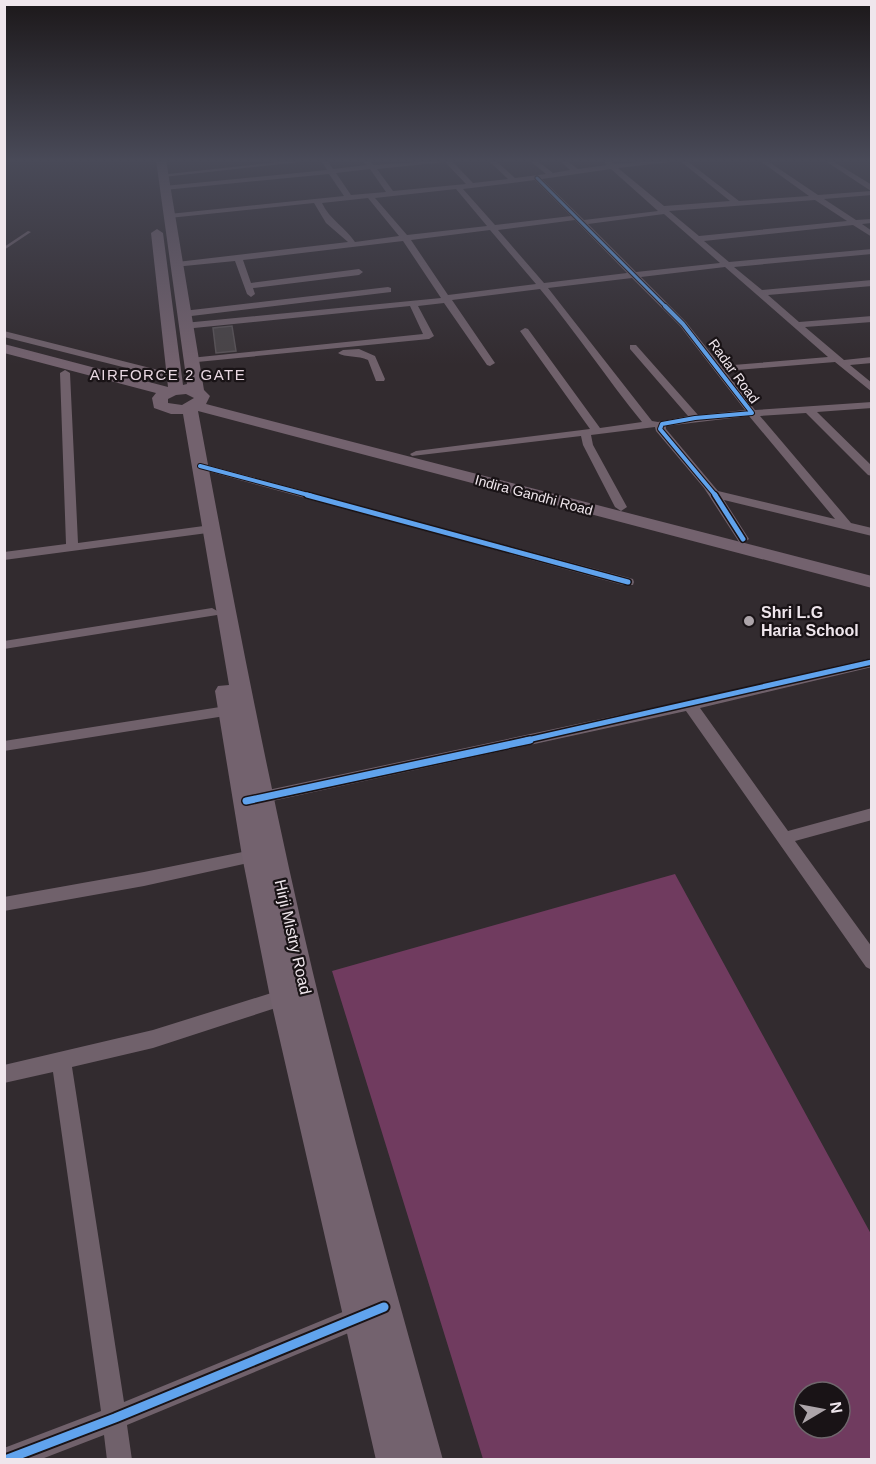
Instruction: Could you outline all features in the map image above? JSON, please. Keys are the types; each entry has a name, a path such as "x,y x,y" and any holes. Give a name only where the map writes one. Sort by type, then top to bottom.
{"main road":[{"path":"157,228 182,396"},
{"path":"171,228 190,361 182,396"},
{"path":"4,348 182,396"},
{"path":"4,358 65,373 182,396"},
{"name":"Indira Gandhi Road","path":"182,396 872,571"},
{"name":"Indira Gandhi Road","path":"182,396 270,427 872,582"},
{"name":"Hirji Mistry Road","path":"182,396 200,466 212,612 237,709"},
{"name":"Hirji Mistry Road","path":"182,396 204,530 264,854 284,997 394,1460"},
{"name":"Hirji Mistry Road","path":"264,854 424,1460"}],"street":[{"path":"341,228 353,244"},
{"path":"396,228 418,254 490,363"},
{"path":"177,265 490,228"},
{"path":"493,228 572,321 599,362 648,423"},
{"name":"Radar Road","path":"587,228 683,324 752,413"},
{"path":"683,228 872,389"},
{"path":"696,239 800,228"},
{"path":"184,320 414,304 636,275 872,251"},
{"path":"238,257 254,306"},
{"path":"248,286 359,272"},
{"path":"759,293 872,283"},
{"path":"184,320 254,306 388,290"},
{"path":"190,361 429,336 414,304"},
{"path":"795,325 872,319"},
{"path":"525,331 591,430 588,445 621,507"},
{"path":"4,334 182,396"},
{"path":"633,347 695,418"},
{"path":"190,361 230,362 358,352 372,358 380,379"},
{"path":"719,369 872,360"},
{"path":"65,373 72,547"},
{"path":"752,413 872,405"},
{"path":"809,410 872,473"},
{"path":"752,413 848,527"},
{"name":"Radar Road","path":"416,454 648,423 662,424 695,418 752,413"},
{"path":"662,424 660,429 664,435 715,494 743,538"},
{"path":"200,466 628,582"},
{"path":"715,494 872,532"},
{"path":"4,556 204,530"},
{"path":"4,645 212,612"},
{"path":"254,799 690,705 872,662"},
{"path":"690,705 872,962"},
{"path":"4,746 237,709"},
{"path":"784,838 872,814"},
{"path":"4,904 144,879 264,854"},
{"path":"4,1074 61,1062 202,1025 284,997"},
{"path":"61,1062 120,1460"},
{"path":"4,1460 115,1419 384,1307"}],"lane":[{"path":"4,249 29,232"}],"shaded area":[{"path":"675,874 871,1234 871,1459 483,1459 332,971"}],"building":[{"path":"232,326 236,351 216,353 213,328"}],"cycle path":[{"path":"587,228 683,324 752,413 695,418 662,424 660,429 709,486 743,539"},
{"path":"200,466 628,582"},
{"path":"246,801 690,705 872,662"},
{"path":"5,1460 115,1418 384,1307"}],"place":[{"name":"Shri L.G Haria School","path":"749,621"}],"district":[{"name":"AIRFORCE 2 GATE","path":"168,374"}]}
